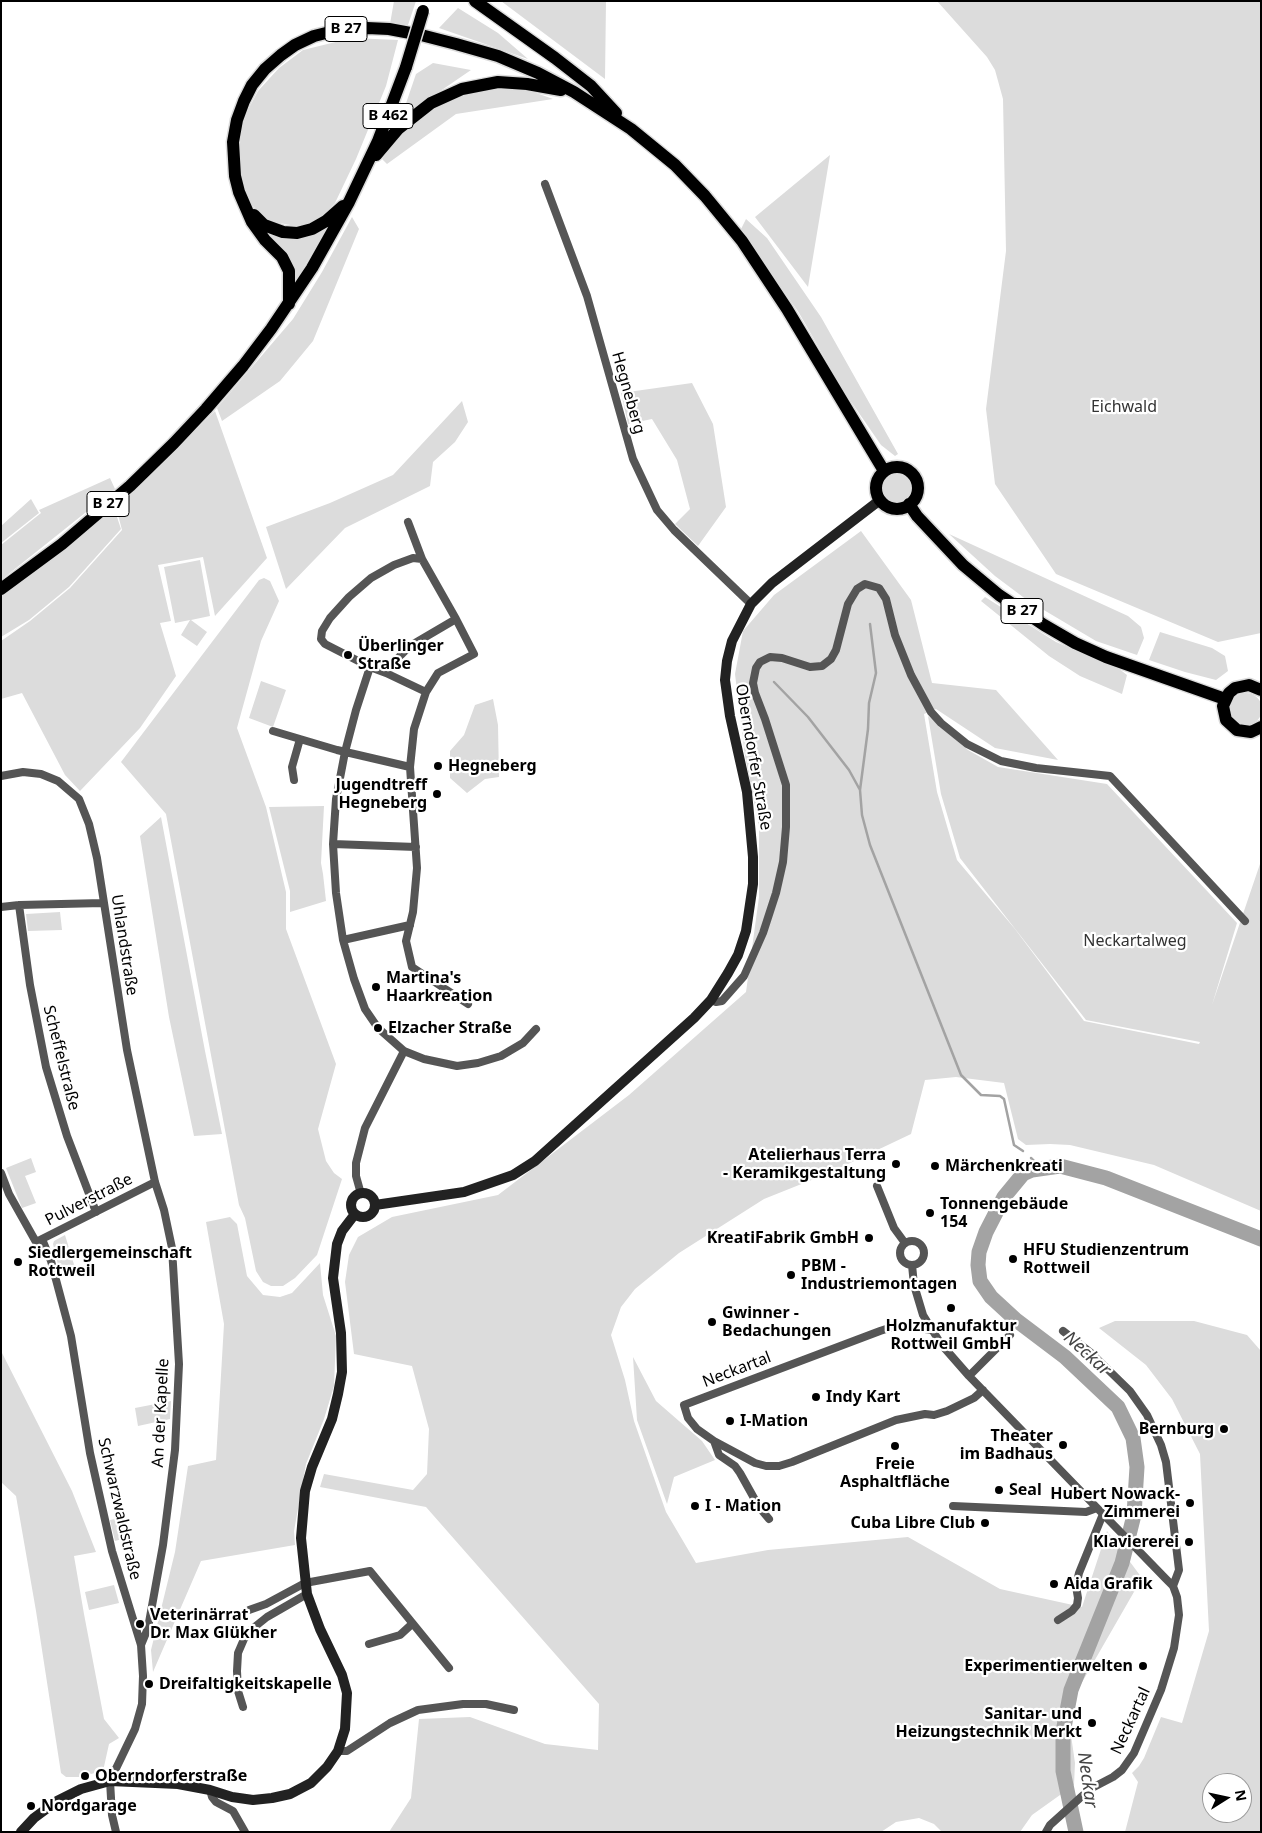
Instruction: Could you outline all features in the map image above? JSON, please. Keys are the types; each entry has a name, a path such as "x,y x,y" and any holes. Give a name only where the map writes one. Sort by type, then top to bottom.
{"main road":[{"path":"475,1 591,86 631,129"},
{"name":"B 462","path":"368,164 406,66 425,6"},
{"name":"B 27","path":"245,207 239,192 232,159 237,120 252,85 280,55 295,45 314,36 347,29 367,28 422,35 498,56 538,73 574,92 631,129 675,165 742,241 787,309 884,471"},
{"name":"B 27","path":"1,589 62,544 130,486 174,444 243,366 289,304 312,268 368,164 398,129 431,103 462,89 498,82 527,84 574,92"},
{"path":"245,207 264,225 283,232 297,233 312,229 326,221 349,202"},
{"path":"245,207 252,222 282,257 289,271 289,304"},
{"path":"896,467 902,468 913,475 916,481 917,494 909,504 894,508 880,500 876,485 884,471 896,467"},
{"name":"B 27","path":"909,504 917,516 963,565 999,595 1044,625 1075,643 1106,657 1225,699"},
{"path":"1260,730 1244,732 1231,726 1224,714 1225,699 1229,693 1241,686 1249,685 1261,690"}],"street":[{"name":"Hegneberg","path":"545,184 587,296 633,459 657,510 674,530 752,604"},
{"name":"Oberndorfer Straße","path":"355,1214 362,1218 370,1216 375,1205 469,1191 498,1181 535,1162 694,1018 711,1000 738,955 746,931 750,910 754,857 747,792 730,716 725,680 732,641 752,604 772,583 880,500"},
{"path":"408,522 422,559 474,654 438,673 426,692 414,729 410,767 416,847 416,894 406,941 412,967 468,1004"},
{"path":"422,559 413,558 394,565 371,578 349,597 330,618 322,631 321,639 325,644 370,667 426,692"},
{"path":"711,1000 716,1002 722,1001 744,976 763,933 776,893 783,862 786,827 786,785 755,693 753,683 756,668 760,662 770,657 782,658 810,667 822,666 831,659 836,650 848,604 857,589 866,584 879,588 886,599 895,635 911,675 931,712 941,723 967,744 1002,761 1036,768 1110,776 1245,921"},
{"path":"386,674 396,660 410,646 456,619"},
{"path":"370,667 345,752 336,799 333,844 336,893 343,940 365,1009 378,1028 404,1051 424,1059 456,1066 478,1064 501,1056 523,1043 536,1029"},
{"path":"273,731 345,752 410,767"},
{"path":"294,780 292,767 300,739"},
{"name":"Uhlandstraße","path":"1,776 23,772 41,774 58,781 79,799 90,824 127,1050 155,1182"},
{"path":"333,844 416,847"},
{"path":"1,907 103,903"},
{"name":"Scheffelstraße","path":"19,905 30,985 46,1067 67,1136 96,1212"},
{"path":"343,940 410,925"},
{"path":"361,1194 356,1176 356,1163 365,1128 404,1051"},
{"name":"Schwarzwaldstraße","path":"1,1173 9,1194 51,1261 71,1336 91,1457 112,1551 141,1645 142,1704 135,1729 110,1781"},
{"name":"Pulverstraße","path":"39,1240 155,1182"},
{"name":"An der Kapelle","path":"141,1645 148,1628 163,1546 174,1450 179,1364 172,1248 164,1210 155,1182"},
{"path":"877,1186 894,1228 905,1243"},
{"path":"21,1832 34,1818 57,1801 81,1789 110,1781 178,1784 253,1800 290,1794 311,1783 328,1767 338,1751 345,1729 347,1693 342,1675 320,1629 307,1594 300,1538 305,1491 312,1467 332,1419 342,1372 341,1333 333,1278 337,1244 342,1231 355,1214 351,1208 352,1200 361,1194 365,1194 372,1198 375,1205"},
{"path":"912,1240 916,1241 924,1250 922,1260 912,1265 905,1262 901,1256 900,1249 905,1243 912,1240"},
{"name":"Neckartal","path":"912,1265 916,1296 922,1315 951,1356 1172,1586 1178,1605 1178,1630 1161,1690 1134,1753 1122,1770 1090,1789 1048,1828"},
{"name":"Neckartal","path":"931,1330 895,1326 880,1330 684,1405 688,1418 697,1429 714,1441 755,1463 766,1466 779,1466 896,1420 925,1414 934,1415 947,1411 974,1398 983,1390"},
{"name":"Neckartal","path":"1062,1331 1091,1354 1130,1391 1147,1415 1161,1445 1166,1462 1179,1570 1172,1586"},
{"path":"969,1376 1010,1335"},
{"name":"Neckartal","path":"714,1441 719,1455 740,1472 759,1507 768,1519"},
{"path":"953,1506 1100,1511 1079,1573 1076,1586 1077,1605 1072,1611 1058,1620"},
{"path":"249,1610 266,1604 305,1583 370,1571 449,1668"},
{"path":"244,1707 238,1691 237,1671 238,1653 244,1639 252,1629 267,1617 307,1594"},
{"path":"369,1644 400,1635 412,1624"},
{"path":"338,1751 347,1751 390,1723 418,1710 464,1704 486,1704 514,1710"},
{"path":"110,1781 112,1815 116,1832"},
{"path":"210,1790 216,1802 233,1811 245,1832"}],"green space":[{"path":"394,1 416,1 407,28 390,24"},
{"path":"501,1 606,1 605,79"},
{"name":"Eichwald","path":"937,1 1261,1 1261,633 1218,642 1056,574 995,484 986,409 1006,251 1003,99 995,70 987,57"},
{"path":"458,8 498,33 528,59 439,28"},
{"path":"352,38 398,40 386,86 356,159 335,203 317,221 296,226 268,221 250,203 241,179 239,150 244,117 258,91 279,68 303,50"},
{"path":"433,63 471,70 401,118 416,74"},
{"path":"507,88 528,90 553,99 456,114 387,164 382,159 399,137 428,111 456,95"},
{"path":"830,155 808,287 755,217"},
{"path":"352,217 359,229 313,341 280,381 222,421 217,408 293,319 322,272"},
{"path":"746,219 767,238 821,317 898,454 895,456 881,445 843,390 799,313 741,229"},
{"path":"328,226 295,282 262,230 279,237 293,239 312,235"},
{"path":"692,383 713,424 726,507 698,546 675,524 690,509 677,460 652,419 628,424 621,393"},
{"path":"462,401 468,422 455,442 433,462 430,486 345,528 286,589 266,527 330,503 393,475"},
{"path":"215,411 267,558 215,616 203,557 158,565 171,621 160,623 176,676 140,728 80,791 65,775 22,693 1,699 1,641 30,621 70,588 122,530 116,507"},
{"path":"896,472 902,473 907,477 911,482 911,494 907,499 902,503 896,504 890,503 885,499 881,494 880,488 881,482 885,477 890,473"},
{"path":"110,478 115,489 1,580 1,545 41,513 39,510"},
{"path":"31,499 39,513 1,543 1,526"},
{"path":"114,508 121,529 69,587 29,620 1,637 1,597 56,556"},
{"name":"Neckartalweg","path":"861,531 911,600 932,683 996,690 1058,760 995,748 936,709 924,714 937,792 957,860 1015,929 1084,1021 1199,1044 1200,1042 1086,1020 960,858 941,794 928,716 968,750 998,767 1107,784 1237,923 1212,1005 1261,861 1261,1211 1154,1165 1070,1145 1026,1145 1018,1139 1004,1083 956,1077 925,1080 911,1134 829,1173 764,1199 679,1253 635,1289 621,1307 611,1335 625,1380 634,1421 666,1512 696,1563 768,1550 908,1537 1000,1589 1082,1607 1107,1531 1142,1578 1077,1691 1071,1735 1075,1763 1074,1785 1032,1815 1020,1832 942,1832 934,1824 919,1818 896,1822 881,1832 389,1832 411,1798 419,1719 470,1717 545,1744 598,1750 599,1704 426,1507 320,1487 324,1474 413,1490 427,1474 429,1429 412,1366 354,1354 345,1282 349,1255 358,1237 392,1217 498,1195 629,1095 746,992 759,897 759,827 745,756 735,674 743,631 774,595"},
{"path":"949,534 1128,616 1141,627 1144,638 1137,655 1096,641 1027,600 995,576"},
{"path":"200,560 210,616 191,620 207,632 197,646 181,635 190,620 175,623 164,567"},
{"path":"264,578 270,581 279,601 261,641 237,728 266,807 286,892 286,929 336,1064 318,1129 326,1161 334,1173 342,1179 317,1255 295,1278 283,1286 271,1286 263,1282 256,1271 245,1218 239,1205 166,814 121,762 259,580"},
{"path":"985,597 1056,642 1118,668 1127,675 1122,694 1080,676 1049,656 981,601"},
{"path":"1160,632 1212,648 1225,656 1228,671 1216,680 1149,660"},
{"path":"261,681 286,690 273,727 249,718"},
{"path":"1246,693 1252,694 1257,698 1261,703 1261,715 1257,720 1252,724 1246,725 1240,724 1235,720 1231,715 1230,709 1231,703 1235,698 1240,694"},
{"path":"493,699 498,725 499,777 485,779 467,793 450,778 450,751 464,735 475,705"},
{"path":"324,806 321,863 326,901 290,912 290,891 269,807"},
{"path":"161,817 222,1134 194,1136 169,1017 140,836"},
{"path":"60,912 62,930 28,931 26,914"},
{"path":"31,1158 36,1172 25,1176 36,1203 22,1208 6,1168"},
{"path":"230,1217 237,1224 247,1276 263,1295 280,1297 292,1293 320,1263 323,1295 336,1336 334,1386 324,1419 306,1464 294,1531 295,1545 201,1561 153,1672 151,1650 175,1552 188,1466 216,1460 224,1324 206,1222"},
{"path":"65,1235 76,1271 61,1277 53,1244 54,1241"},
{"path":"1115,1321 1194,1321 1247,1335 1261,1351 1261,1832 1125,1832 1138,1782 1132,1773 1144,1758 1161,1717 1182,1723 1209,1631 1200,1454 1172,1399 1146,1365 1099,1328"},
{"path":"1,1351 72,1491 96,1552 74,1556 104,1719 119,1738 109,1744 103,1771 79,1777 66,1777 61,1773 16,1496 1,1482"},
{"path":"633,1357 656,1401 702,1441 715,1460 674,1477 667,1504 637,1420"},
{"path":"171,1401 170,1419 138,1426 135,1408"},
{"path":"124,1517 129,1537 115,1541 110,1520"},
{"path":"114,1585 119,1603 89,1610 85,1592"}],"waterway":[{"path":"870,624 876,673 869,703 868,729 860,790 862,815 870,845 961,1075 981,1095 1000,1096 1004,1099 1014,1145 1023,1151"},
{"path":"774,682 808,717 849,770 860,790"},
{"path":"1031,1158 1041,1168"},
{"name":"Neckar","path":"1076,1832 1063,1771 1063,1732 1071,1690 1122,1563 1134,1515 1137,1467 1133,1438 1118,1407 1065,1357 1016,1320 991,1297 980,1281 979,1252 986,1232 1004,1197 1023,1174 1032,1170 1060,1166 1106,1178 1261,1239"}],"place":[{"name":"Überlinger Straße","path":"348,655"},
{"name":"Hegneberg","path":"438,766"},
{"name":"Jugendtreff Hegneberg","path":"437,794"},
{"name":"Martina's Haarkreation","path":"376,987"},
{"name":"Elzacher Straße","path":"378,1028"},
{"name":"Atelierhaus Terra - Keramikgestaltung","path":"896,1164"},
{"name":"Märchenkreati","path":"935,1166"},
{"name":"Tonnengebäude 154","path":"930,1213"},
{"name":"KreatiFabrik GmbH","path":"869,1238"},
{"name":"HFU Studienzentrum Rottweil","path":"1013,1259"},
{"name":"Siedlergemeinschaft Rottweil","path":"18,1262"},
{"name":"PBM - Industriemontagen","path":"791,1275"},
{"name":"Holzmanufaktur Rottweil GmbH","path":"951,1308"},
{"name":"Gwinner - Bedachungen","path":"712,1322"},
{"name":"Indy Kart","path":"816,1397"},
{"name":"I-Mation","path":"730,1421"},
{"name":"Bernburg","path":"1224,1429"},
{"name":"Theater im Badhaus","path":"1063,1445"},
{"name":"Freie Asphaltfläche","path":"895,1446"},
{"name":"Seal","path":"999,1490"},
{"name":"Hubert Nowack- Zimmerei","path":"1190,1503"},
{"name":"I - Mation","path":"695,1506"},
{"name":"Cuba Libre Club","path":"985,1523"},
{"name":"Klaviererei","path":"1189,1542"},
{"name":"Aida Grafik","path":"1054,1584"},
{"name":"Veterinärrat Dr. Max Glükher","path":"140,1624"},
{"name":"Experimentierwelten","path":"1143,1666"},
{"name":"Dreifaltigkeitskapelle","path":"149,1684"},
{"name":"Sanitar- und Heizungstechnik Merkt","path":"1092,1723"},
{"name":"Oberndorferstraße","path":"85,1776"},
{"name":"Nordgarage","path":"31,1806"}]}
